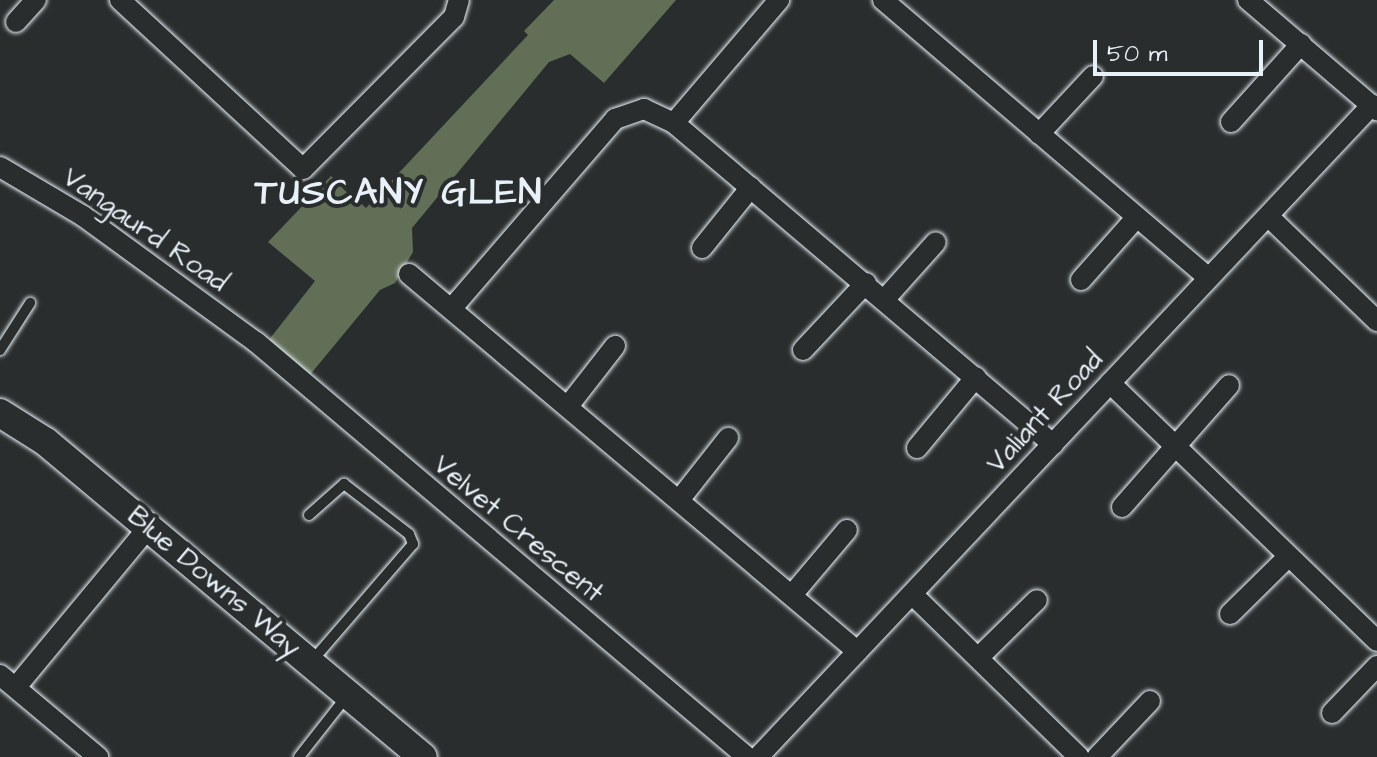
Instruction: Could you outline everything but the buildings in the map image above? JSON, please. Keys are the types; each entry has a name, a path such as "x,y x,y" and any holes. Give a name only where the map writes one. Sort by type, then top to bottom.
{"street":[{"path":"16,22 36,0"},
{"path":"120,0 303,169 454,17 459,0"},
{"path":"674,123 779,0"},
{"path":"883,0 1209,278"},
{"path":"1248,0 1374,108"},
{"path":"1231,122 1301,44"},
{"path":"1039,134 1093,76"},
{"name":"Valiant Road","path":"758,757 1209,278 1374,108"},
{"path":"452,308 615,119 644,109 674,123 1053,444"},
{"name":"Vangaurd Road","path":"0,167 83,216 256,342"},
{"path":"702,248 751,187"},
{"path":"1081,280 1137,217"},
{"path":"1270,218 1377,321"},
{"path":"885,299 936,242"},
{"path":"409,274 569,405 857,651"},
{"path":"803,350 866,283"},
{"name":"Velvet Crescent","path":"256,342 747,757"},
{"path":"569,405 615,346"},
{"path":"917,448 976,377"},
{"path":"1110,383 1178,444 1288,557 1375,635"},
{"path":"1122,507 1229,385"},
{"name":"Blue Downs Way","path":"0,413 46,442 423,757"},
{"path":"680,499 728,438"},
{"path":"98,757 8,681 149,527"},
{"path":"792,595 847,530"},
{"path":"1230,614 1288,557"},
{"path":"912,594 1079,757"},
{"path":"979,657 1037,600"},
{"path":"1332,713 1377,666"},
{"path":"1097,757 1150,701"}],"lane":[{"path":"0,350 30,303"},
{"path":"309,515 344,484 409,534 413,544 311,663"},
{"path":"299,757 348,694"}],"green space":[{"path":"554,0 676,0 604,83 570,54 549,62 412,228 413,252 395,283 380,290 309,376 268,341 315,281 268,242 331,176 366,208 528,35 524,31"}],"district":[{"name":"TUSCANY GLEN","path":"399,193"}]}
